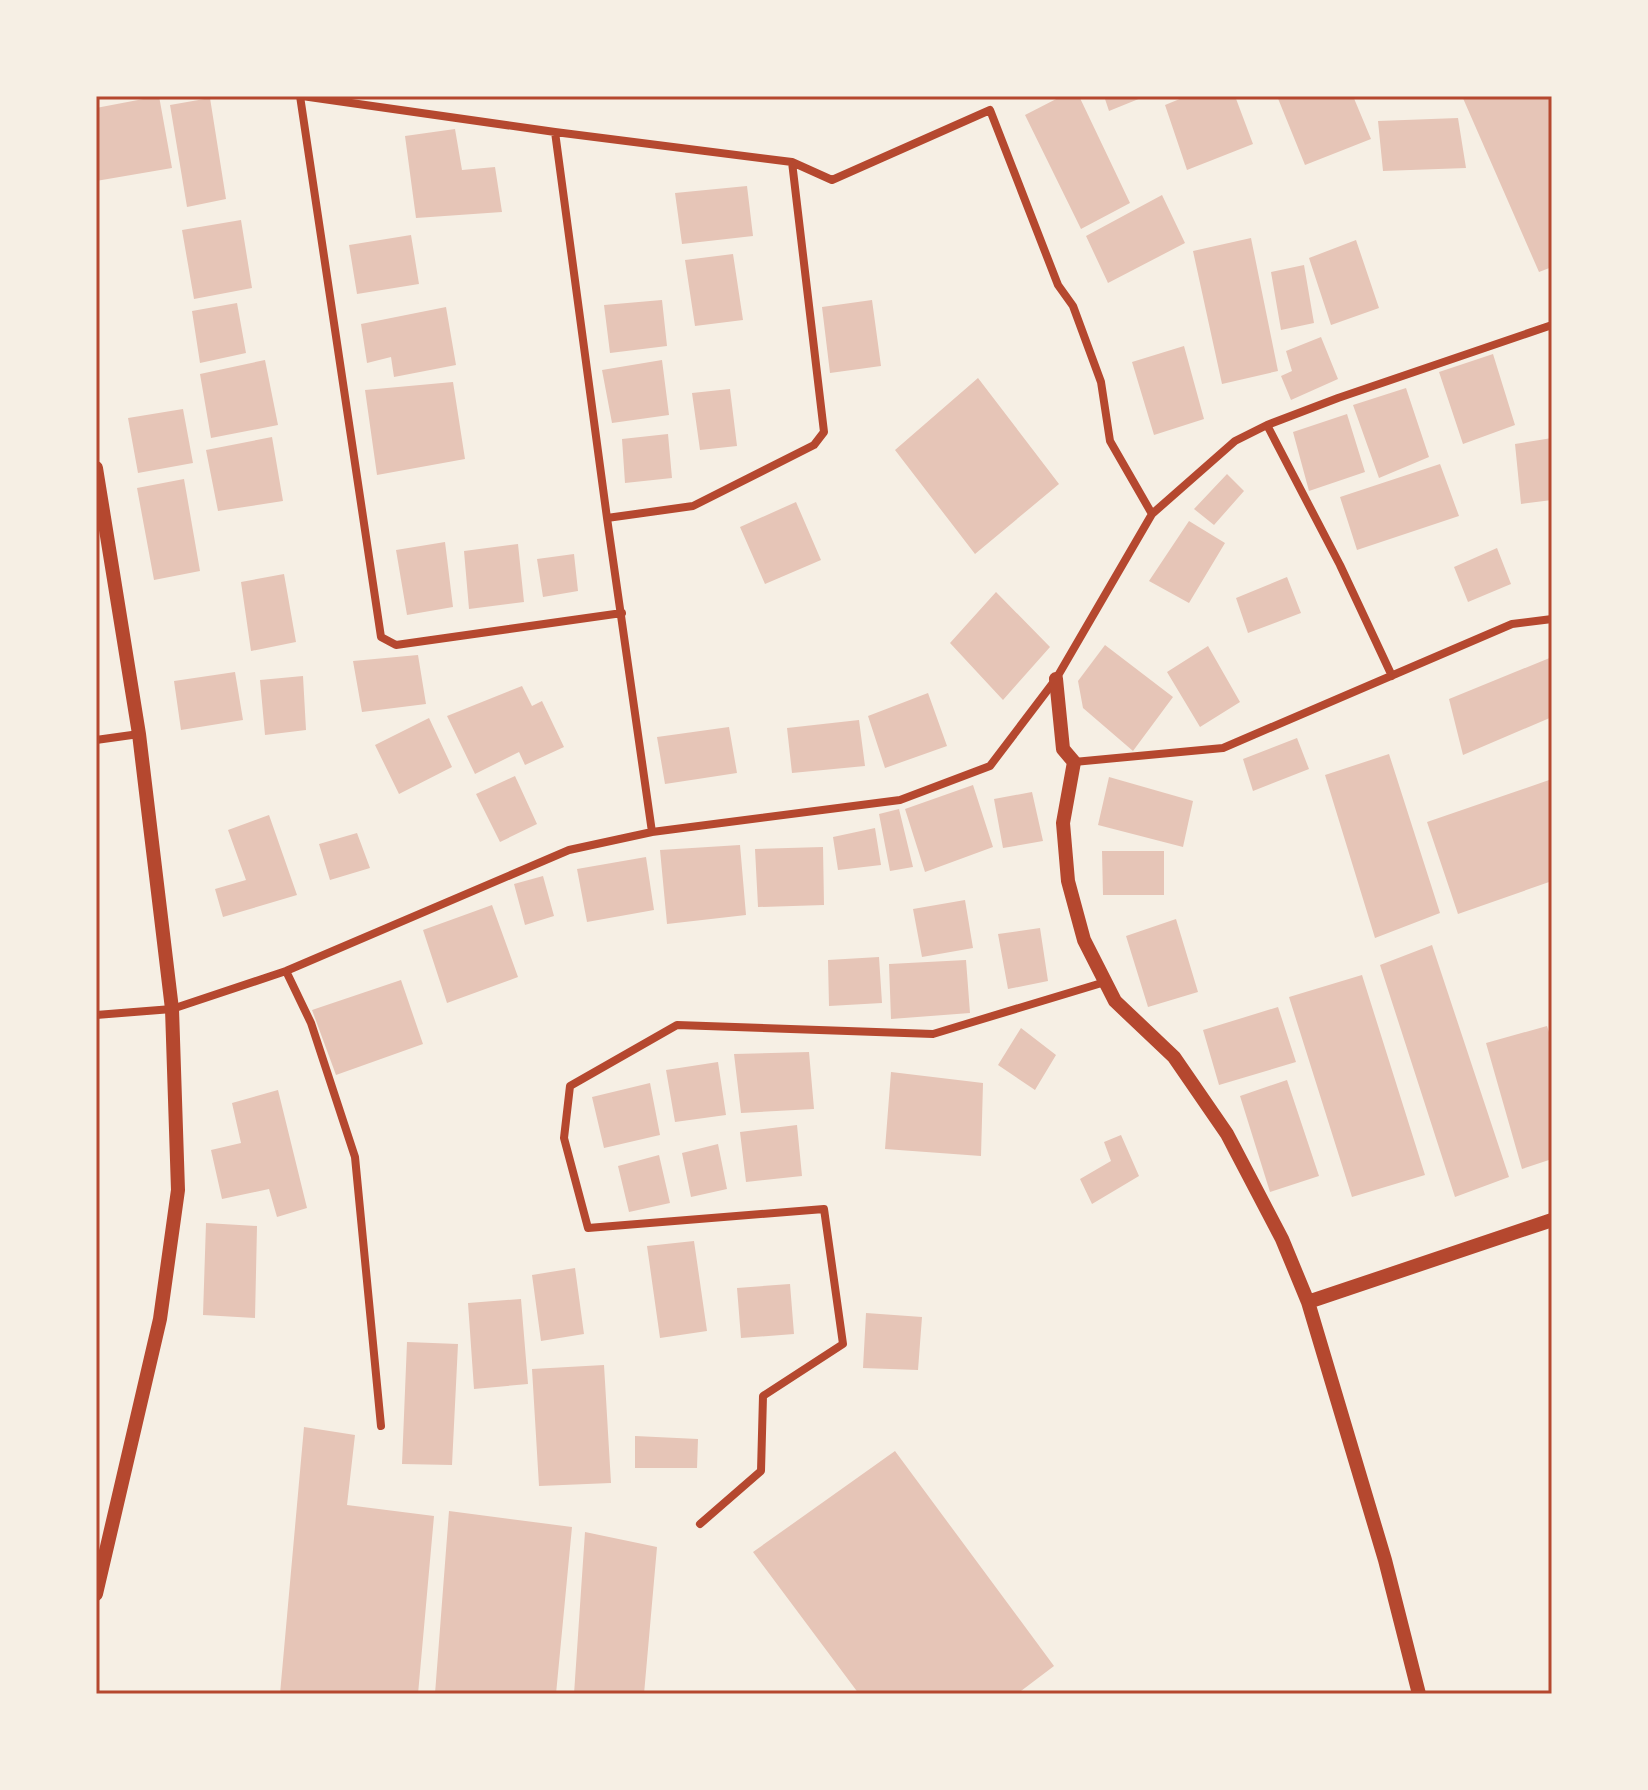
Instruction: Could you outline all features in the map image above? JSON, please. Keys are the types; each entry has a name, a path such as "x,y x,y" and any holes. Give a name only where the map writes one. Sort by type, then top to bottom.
{"street":[{"path":"622,613 396,645 381,637 301,96 792,162 832,180 990,110 1058,285 1073,306 1101,382 1110,441 1152,514"},
{"path":"555,132 652,832"},
{"path":"607,518 693,506 814,445 824,432 792,162"},
{"path":"96,1015 172,1009 286,971 569,850 652,832 900,800 990,766 1056,679 1152,514 1235,441 1267,425 1338,398 1552,325"},
{"path":"1267,425 1340,565 1392,676"},
{"path":"96,468 139,734 172,1009 178,1190 160,1319 96,1594"},
{"path":"1074,762 1223,748 1512,624 1552,619"},
{"path":"1056,679 1063,749 1074,762"},
{"path":"96,740 139,734"},
{"path":"1074,762 1063,823 1068,881 1084,940 1115,1001 1174,1057 1227,1134 1282,1239 1308,1302 1385,1560 1419,1694"},
{"path":"286,971 311,1023 355,1157 381,1426"},
{"path":"700,1524 761,1471 763,1396 843,1344 824,1209 588,1228 564,1138 570,1086 677,1025 933,1034 1105,982"},
{"path":"1308,1302 1552,1220"}],"building":[{"path":"159,96 172,168 96,181 96,108"},
{"path":"1062,96 1079,96 1130,203 1081,229 1025,115"},
{"path":"1104,96 1146,96 1109,111"},
{"path":"1187,96 1235,96 1253,144 1187,170 1165,105"},
{"path":"1277,96 1353,96 1371,139 1305,165"},
{"path":"1462,96 1552,96 1552,267 1539,272"},
{"path":"210,98 226,199 187,207 170,105"},
{"path":"1458,118 1466,168 1383,171 1378,121"},
{"path":"455,129 462,170 495,167 502,212 416,218 405,136"},
{"path":"747,186 753,236 682,244 675,193"},
{"path":"1162,195 1185,243 1108,283 1086,236"},
{"path":"241,220 252,288 194,299 182,230"},
{"path":"411,235 419,284 357,294 349,245"},
{"path":"1251,238 1278,371 1222,384 1193,251"},
{"path":"1356,240 1379,308 1331,325 1309,258"},
{"path":"733,254 743,320 695,326 685,260"},
{"path":"1304,265 1314,323 1281,330 1271,272"},
{"path":"662,300 667,346 610,353 604,305"},
{"path":"872,300 881,366 830,373 822,307"},
{"path":"237,303 246,353 200,363 192,311"},
{"path":"446,307 456,365 394,377 391,357 367,363 361,324"},
{"path":"1321,337 1338,379 1291,400 1281,376 1292,371 1286,351"},
{"path":"1184,346 1204,419 1154,435 1132,362"},
{"path":"1493,354 1515,425 1463,444 1439,372"},
{"path":"265,360 278,425 211,438 200,374"},
{"path":"662,360 669,415 612,423 602,370"},
{"path":"978,378 1059,484 975,554 895,450"},
{"path":"453,382 465,459 377,475 365,390"},
{"path":"1406,388 1429,457 1379,478 1353,405"},
{"path":"730,389 737,446 700,450 692,393"},
{"path":"183,409 193,463 138,473 128,418"},
{"path":"1347,414 1365,472 1309,491 1293,432"},
{"path":"668,434 672,478 625,483 622,439"},
{"path":"272,437 283,501 218,511 206,450"},
{"path":"1552,438 1552,500 1521,504 1515,444"},
{"path":"1440,464 1459,516 1357,550 1340,497"},
{"path":"1227,474 1244,491 1214,525 1194,509"},
{"path":"184,479 200,571 154,580 137,488"},
{"path":"796,502 821,560 765,584 740,527"},
{"path":"1189,521 1225,543 1189,603 1149,581"},
{"path":"445,542 453,607 407,615 396,550"},
{"path":"518,544 524,602 469,609 464,551"},
{"path":"1497,548 1511,584 1468,602 1454,567"},
{"path":"574,554 578,591 543,597 537,559"},
{"path":"284,574 296,642 251,651 241,582"},
{"path":"1287,577 1301,613 1248,633 1236,598"},
{"path":"996,592 1050,647 1003,700 950,643"},
{"path":"1105,645 1173,697 1133,751 1083,708 1078,681"},
{"path":"1208,646 1240,702 1200,727 1167,672"},
{"path":"418,655 426,704 362,712 353,661"},
{"path":"1552,657 1552,717 1463,755 1449,699"},
{"path":"235,672 243,720 181,730 174,681"},
{"path":"303,676 306,730 265,735 260,680"},
{"path":"522,686 532,706 542,701 564,747 525,765 519,752 475,774 447,716"},
{"path":"928,693 947,746 885,768 868,716"},
{"path":"429,718 452,767 399,794 375,745"},
{"path":"859,720 865,766 792,773 787,728"},
{"path":"729,727 737,773 665,784 657,737"},
{"path":"1297,738 1309,769 1253,791 1243,759"},
{"path":"1389,754 1440,913 1375,938 1325,775"},
{"path":"515,776 537,824 500,842 476,794"},
{"path":"1109,777 1193,801 1183,847 1098,825"},
{"path":"1552,779 1552,881 1458,914 1427,822"},
{"path":"973,785 993,847 925,872 905,809"},
{"path":"1032,792 1043,841 1003,848 994,799"},
{"path":"899,809 913,867 890,871 879,814"},
{"path":"269,815 297,895 223,917 215,889 246,880 228,830"},
{"path":"875,828 881,865 838,870 833,837"},
{"path":"357,833 370,868 330,880 319,844"},
{"path":"740,845 746,915 667,924 660,850"},
{"path":"823,847 824,905 758,907 755,849"},
{"path":"1102,851 1164,851 1164,895 1103,895"},
{"path":"646,857 654,910 587,922 577,869"},
{"path":"543,876 554,916 525,925 514,884"},
{"path":"965,900 973,948 922,957 913,909"},
{"path":"492,905 518,977 447,1003 423,930"},
{"path":"1176,919 1198,992 1148,1007 1126,936"},
{"path":"1040,928 1048,981 1008,989 998,934"},
{"path":"1432,945 1509,1177 1455,1197 1380,965"},
{"path":"879,957 882,1003 829,1006 828,960"},
{"path":"966,960 970,1013 891,1019 889,964"},
{"path":"1362,975 1425,1175 1352,1197 1289,997"},
{"path":"401,980 423,1044 336,1075 312,1010"},
{"path":"1278,1007 1296,1062 1219,1085 1203,1030"},
{"path":"1547,1026 1552,1041 1552,1159 1522,1169 1486,1043"},
{"path":"1021,1028 1056,1055 1035,1090 998,1065"},
{"path":"809,1052 814,1109 741,1113 734,1054"},
{"path":"718,1062 726,1115 675,1122 666,1070"},
{"path":"891,1072 983,1083 981,1156 885,1149"},
{"path":"1287,1080 1319,1176 1270,1192 1240,1096"},
{"path":"650,1083 660,1135 604,1148 592,1097"},
{"path":"278,1090 307,1208 277,1217 269,1189 222,1199 211,1150 241,1143 232,1103"},
{"path":"797,1125 802,1176 746,1182 740,1132"},
{"path":"1121,1135 1139,1176 1092,1204 1080,1179 1111,1161 1104,1142"},
{"path":"718,1144 727,1189 691,1197 682,1153"},
{"path":"659,1155 670,1203 629,1212 618,1166"},
{"path":"206,1223 257,1226 255,1318 203,1315"},
{"path":"694,1241 707,1331 660,1338 647,1246"},
{"path":"575,1268 584,1334 541,1341 532,1275"},
{"path":"790,1284 794,1334 741,1338 737,1288"},
{"path":"521,1299 528,1384 474,1389 468,1303"},
{"path":"866,1313 922,1317 918,1370 863,1368"},
{"path":"407,1342 458,1344 452,1465 402,1464"},
{"path":"604,1365 611,1483 539,1486 532,1369"},
{"path":"304,1427 355,1435 347,1505 434,1516 418,1694 280,1694"},
{"path":"635,1436 698,1439 697,1468 635,1468"},
{"path":"895,1451 1054,1666 1017,1694 859,1694 753,1552"},
{"path":"449,1511 572,1527 556,1694 435,1694"},
{"path":"585,1532 657,1547 644,1694 574,1694"}]}
